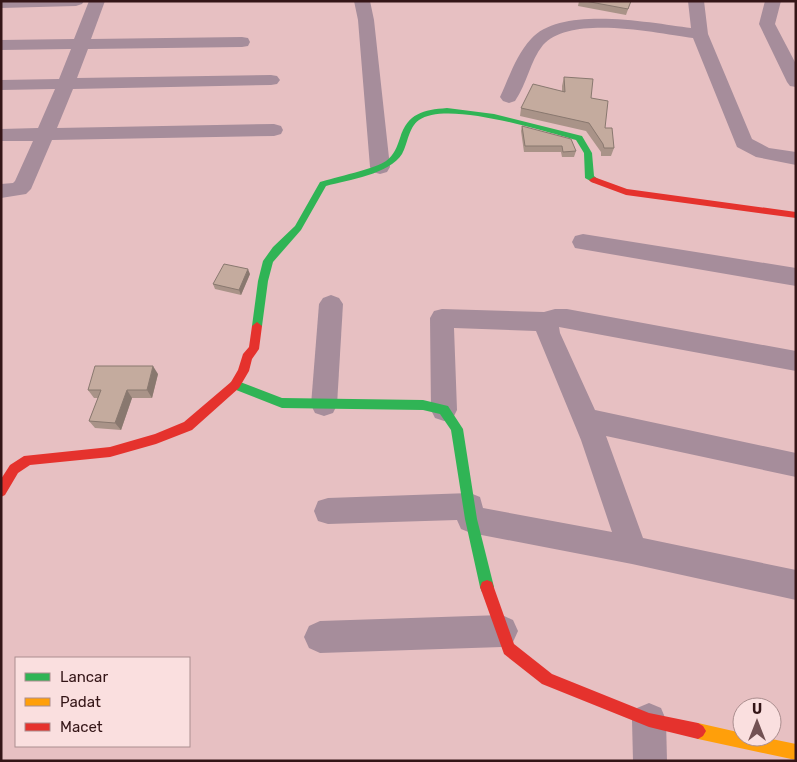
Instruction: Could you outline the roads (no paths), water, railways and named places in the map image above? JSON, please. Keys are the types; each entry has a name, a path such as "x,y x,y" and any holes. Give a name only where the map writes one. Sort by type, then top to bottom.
{"street":[{"path":"1,3 76,1"},
{"path":"1,191 19,188 24,184 66,84 97,1"},
{"path":"362,1 366,20 380,167"},
{"path":"696,1 700,34 744,143 754,150 771,156 796,159"},
{"path":"773,1 767,24 796,82"},
{"path":"509,97 537,42 546,34 556,30 599,23 700,34"},
{"path":"1,45 242,42"},
{"path":"1,85 271,80"},
{"path":"1,491 14,469 28,460 110,452 156,439 188,426 236,385 247,357 254,349 264,275 268,261 275,250 296,231 316,192 323,184 380,167 396,160 401,152 410,125 417,116 428,111 465,111 578,138 588,153 590,178 606,186 626,192 796,215"},
{"path":"1,134 274,130"},
{"path":"583,242 796,278"},
{"path":"324,405 331,304"},
{"path":"796,361 567,318 554,318 546,322 442,318 444,410 457,429 471,512 489,598 509,649 547,679 649,720 796,752"},
{"path":"546,322 548,333 587,420 632,550"},
{"path":"236,385 282,403 423,405 444,410"},
{"path":"587,420 796,465"},
{"path":"328,511 471,512 632,550 796,585"},
{"path":"320,637 502,631"},
{"path":"649,720 650,761"}]}
